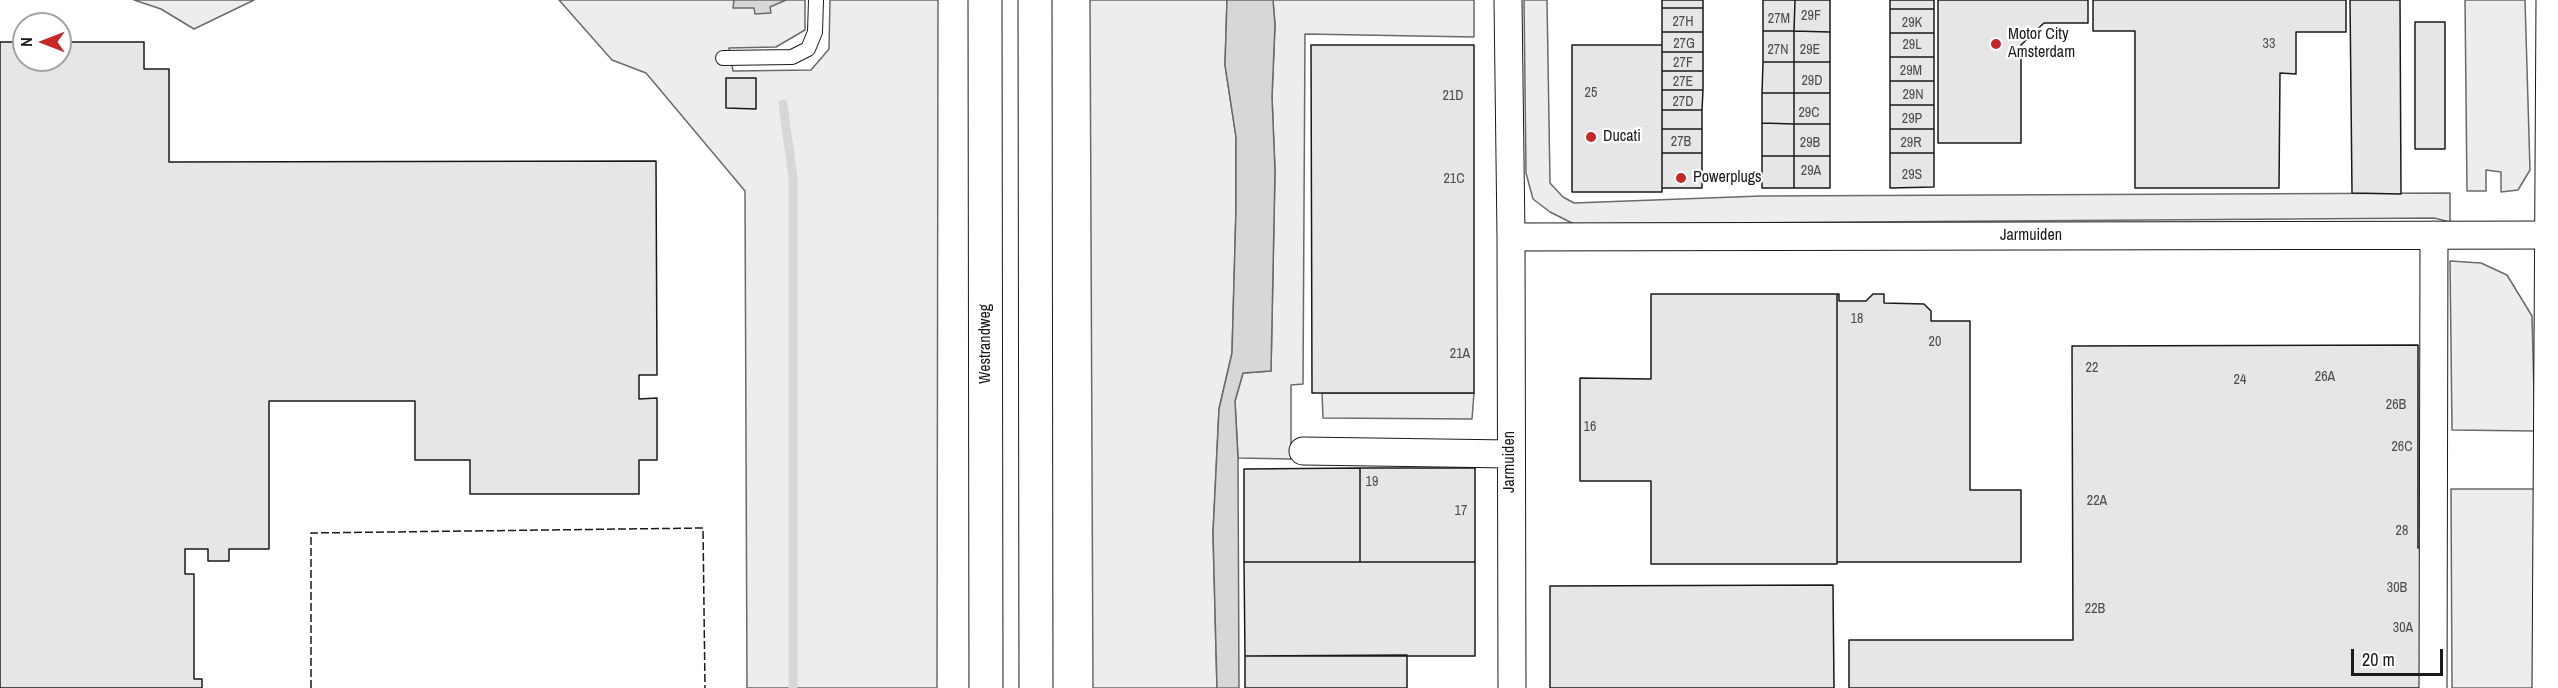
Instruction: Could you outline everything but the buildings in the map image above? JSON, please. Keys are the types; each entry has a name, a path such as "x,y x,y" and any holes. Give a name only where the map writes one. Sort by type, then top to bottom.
{"main road":[{"name":"Westrandweg","path":"985,0 986,688"},
{"path":"1035,0 1036,688"},
{"path":"2549,688 2555,235 2552,2"}],"street":[{"name":"Jarmuiden","path":"1508,0 1512,688"},
{"path":"2433,688 2434,235"},
{"name":"Jarmuiden","path":"1511,237 2555,235"},
{"path":"1303,452 1510,454"}],"lane":[{"path":"723,58 792,57 808,49 815,32 816,0"}],"shaded area":[{"path":"134,0 254,0 194,29 161,9"},
{"path":"559,0 805,0 805,30 776,47 729,48 733,71 811,70 829,49 830,0 938,0 937,688 747,688 745,191 646,73 612,60"},
{"path":"734,0 786,0 770,7 771,13 755,14 754,8 733,8"},
{"path":"1090,0 1227,0 1225,65 1236,137 1236,209 1232,353 1219,409 1213,533 1217,688 1093,688"},
{"path":"1227,0 1273,0 1275,25 1272,97 1275,171 1271,371 1243,373 1235,401 1238,458 1239,688 1217,688 1213,533 1219,409 1232,353 1236,209 1236,137 1225,65"},
{"path":"1273,0 1474,0 1474,37 1305,34 1303,384 1291,385 1291,459 1238,458 1235,401 1243,373 1271,371 1275,171 1272,97 1275,25"},
{"path":"1524,0 1547,0 1550,183 1563,197 1574,203 1761,196 2450,193 2450,222 2434,218 1574,224 1550,212 1533,199 1526,173"},
{"path":"2465,0 2525,0 2530,170 2518,190 2501,192 2501,172 2486,170 2486,191 2467,191"},
{"path":"2450,261 2481,263 2507,275 2532,316 2535,431 2452,430"},
{"path":"1322,393 1474,393 1472,419 1323,418"},
{"path":"2451,489 2535,489 2536,688 2452,688"}],"waterway":[{"path":"783,104 793,178 793,688"}],"fence":[{"path":"311,688 311,533 703,528 705,688"}],"place":[{"name":"Motor City Amsterdam","path":"1996,44"},
{"name":"Ducati","path":"1591,137"},
{"name":"Powerplugs","path":"1681,178"}]}
